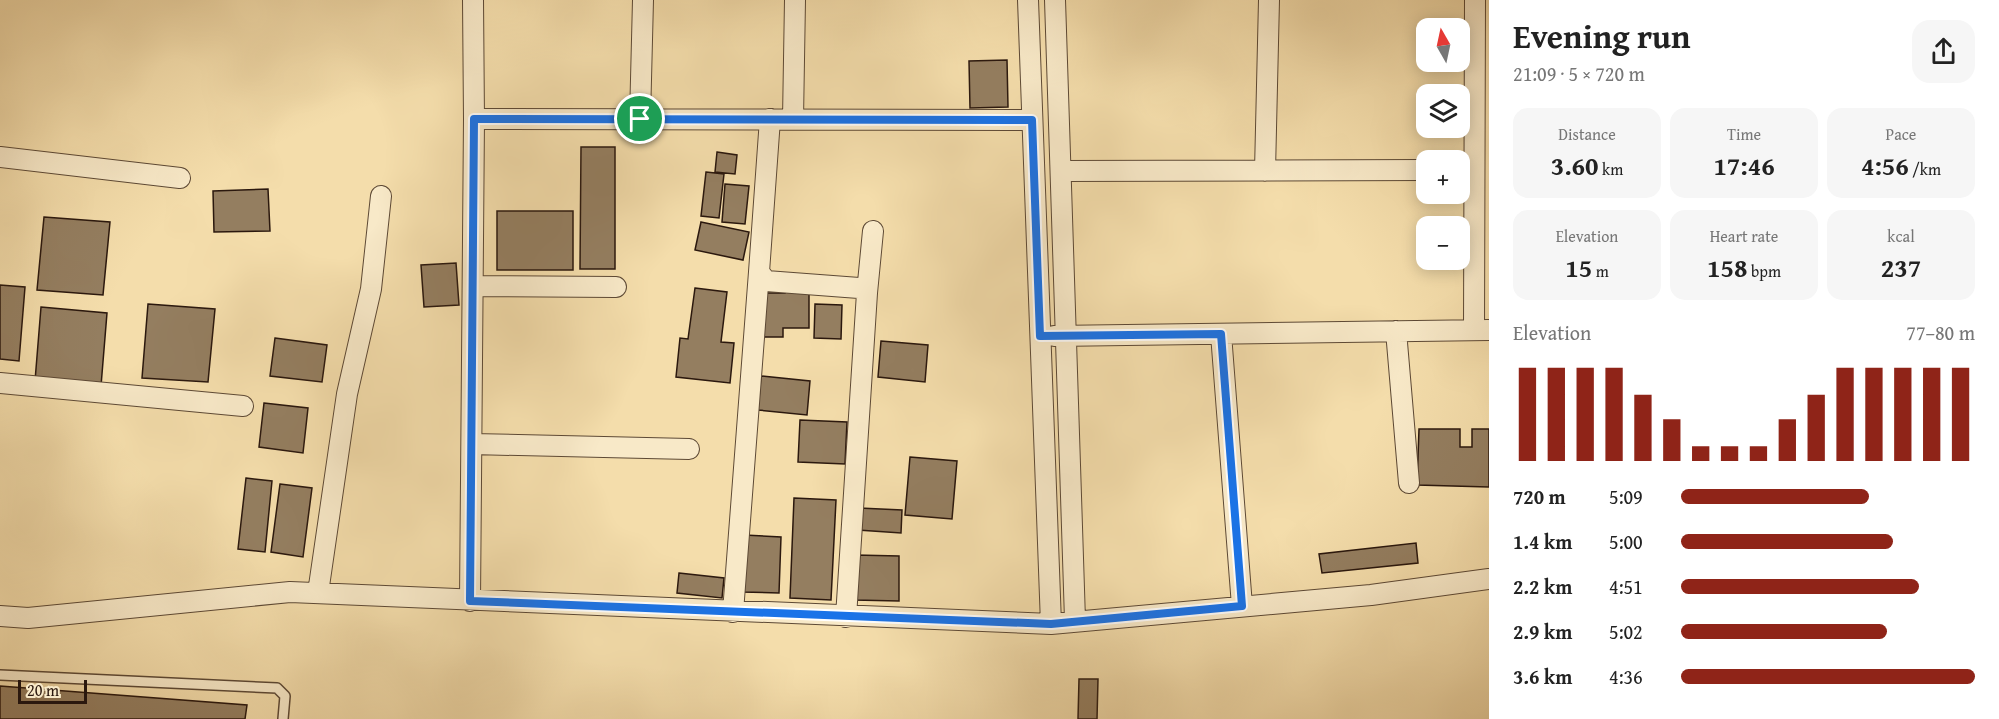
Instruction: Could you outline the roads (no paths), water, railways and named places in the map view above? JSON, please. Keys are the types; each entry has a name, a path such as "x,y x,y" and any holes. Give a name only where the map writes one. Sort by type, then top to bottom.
{"street":[{"path":"470,601 473,0"},
{"path":"640,119 643,0"},
{"path":"793,119 795,0"},
{"path":"1028,0 1051,624"},
{"path":"1055,0 1075,620"},
{"path":"1265,171 1269,0"},
{"path":"1468,150 1475,0"},
{"path":"474,119 1032,120"},
{"path":"733,612 770,119"},
{"path":"0,157 180,178"},
{"path":"1061,171 1416,170"},
{"path":"318,593 347,394 371,290 381,196"},
{"path":"1040,336 1481,330 1470,204"},
{"path":"846,617 873,231"},
{"path":"759,272 766,281 859,288 867,293"},
{"path":"473,286 616,287"},
{"path":"1396,332 1409,483"},
{"path":"1221,334 1242,606"},
{"path":"0,383 243,406"},
{"path":"472,444 689,449"},
{"path":"0,616 28,618 290,592 1051,624 1075,620 1371,595 1489,579"}],"lane":[{"path":"0,675 278,688 285,696 283,719"}]}
